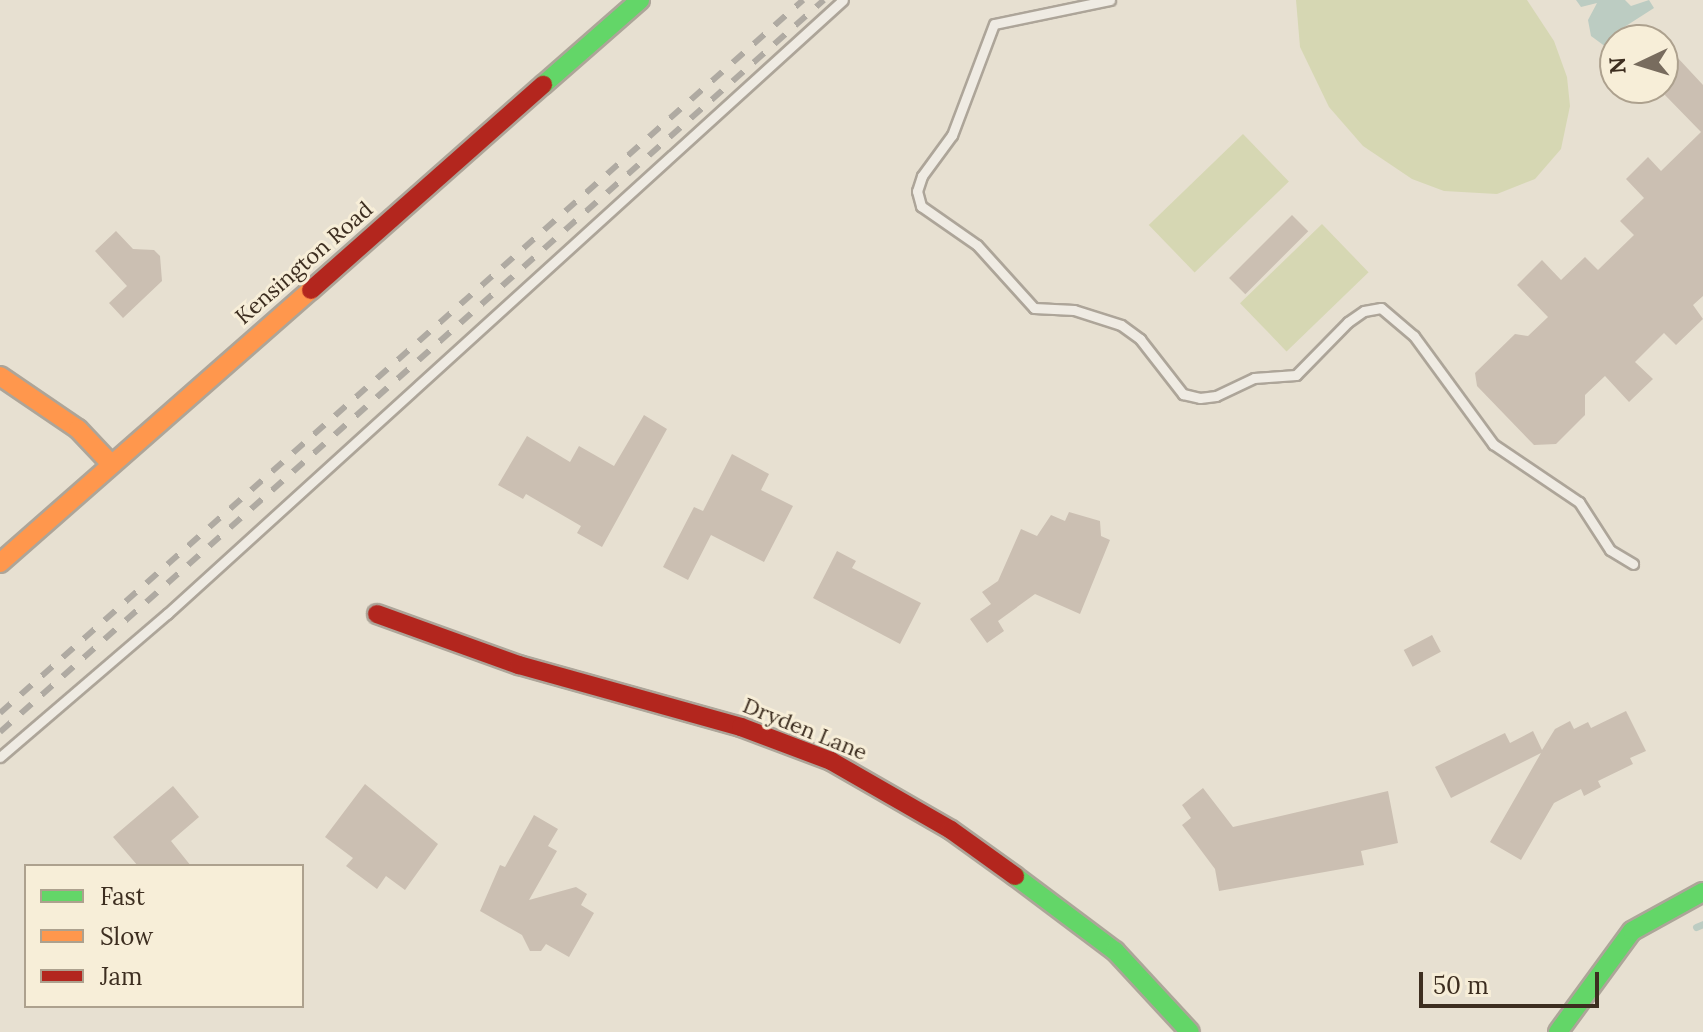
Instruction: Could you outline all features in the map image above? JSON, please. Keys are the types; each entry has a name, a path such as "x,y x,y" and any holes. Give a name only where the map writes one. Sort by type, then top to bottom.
{"street":[{"name":"Kensington Road","path":"0,563 640,0"},
{"path":"0,376 78,429 111,464"},
{"name":"Dryden Lane","path":"377,614 519,665 741,727 831,761 951,830 1080,924 1115,951 1190,1032"},
{"path":"1558,1032 1632,931 1703,892"}],"lane":[{"path":"0,757 167,614 843,0"},
{"path":"1110,0 994,24 952,135 922,176 917,191 921,206 977,245 1034,308 1074,310 1121,325 1140,339 1183,394 1200,398 1216,396 1254,378 1296,375 1348,322 1364,311 1381,308 1414,336 1493,444 1579,502 1610,550 1633,564"}],"green space":[{"path":"1296,0 1527,0 1554,41 1567,77 1570,106 1561,149 1535,179 1497,194 1444,191 1412,179 1363,146 1329,107 1300,47"},
{"path":"1243,134 1289,181 1195,272 1149,225"},
{"path":"1322,224 1369,272 1287,351 1240,303"}],"shaded area":[{"path":"1576,0 1625,0 1631,6 1649,0 1654,8 1629,24 1599,24 1599,42 1591,36 1588,20 1597,3 1581,7"}],"building":[{"path":"1679,59 1703,85 1703,296 1693,305 1703,319 1676,345 1664,333 1635,362 1653,379 1629,402 1605,376 1585,395 1585,415 1556,444 1534,445 1477,386 1475,373 1515,334 1528,336 1548,317 1517,285 1542,260 1561,280 1585,257 1598,270 1634,235 1620,221 1644,198 1626,179 1648,157 1661,171 1701,132 1674,104 1679,104"},
{"path":"1292,215 1308,231 1245,294 1229,278"},
{"path":"116,231 133,249 154,250 160,256 162,281 123,318 109,303 127,286 95,251"},
{"path":"644,415 667,429 602,547 577,533 581,526 526,494 523,499 498,485 527,436 570,462 579,446 614,466"},
{"path":"732,454 769,474 761,490 793,506 764,562 711,535 688,580 663,567 694,507 703,511"},
{"path":"1069,512 1100,521 1101,536 1110,540 1080,614 1035,594 998,621 1004,631 987,643 970,619 991,604 982,592 998,581 1021,529 1037,536 1051,515 1065,521"},
{"path":"837,551 856,561 852,568 921,603 900,644 813,598"},
{"path":"1432,635 1441,652 1413,667 1404,650"},
{"path":"1626,711 1646,751 1630,758 1633,764 1598,781 1601,787 1584,796 1581,789 1554,803 1521,860 1490,842 1541,753 1451,798 1435,767 1505,733 1510,743 1533,731 1542,750 1555,729 1570,721 1574,729 1588,722 1591,728"},
{"path":"365,784 438,844 405,890 386,876 377,889 346,866 353,858 325,837"},
{"path":"173,786 199,817 171,841 189,864 136,864 113,837"},
{"path":"1203,788 1233,827 1388,791 1398,843 1361,851 1364,865 1219,891 1215,869 1182,825 1191,818 1182,805"},
{"path":"534,815 558,829 548,846 557,851 529,900 576,887 587,894 581,905 594,913 569,957 546,944 541,951 530,951 522,935 480,911 500,865 505,867"}],"waterway":[{"path":"1696,927 1703,924"}],"railway":[{"path":"0,713 803,0"},
{"path":"0,732 824,0"}],"traffic: fast":[{"path":"543,85 640,0"},
{"path":"1015,876 1115,951 1190,1032"},
{"path":"1558,1032 1632,931 1703,892"}],"traffic: slow":[{"path":"0,563 311,290"},
{"path":"0,376 78,429 111,464"}],"traffic: jam":[{"path":"311,290 543,85"},
{"path":"377,614 519,665 741,727 831,761 951,830 1015,876"}]}
